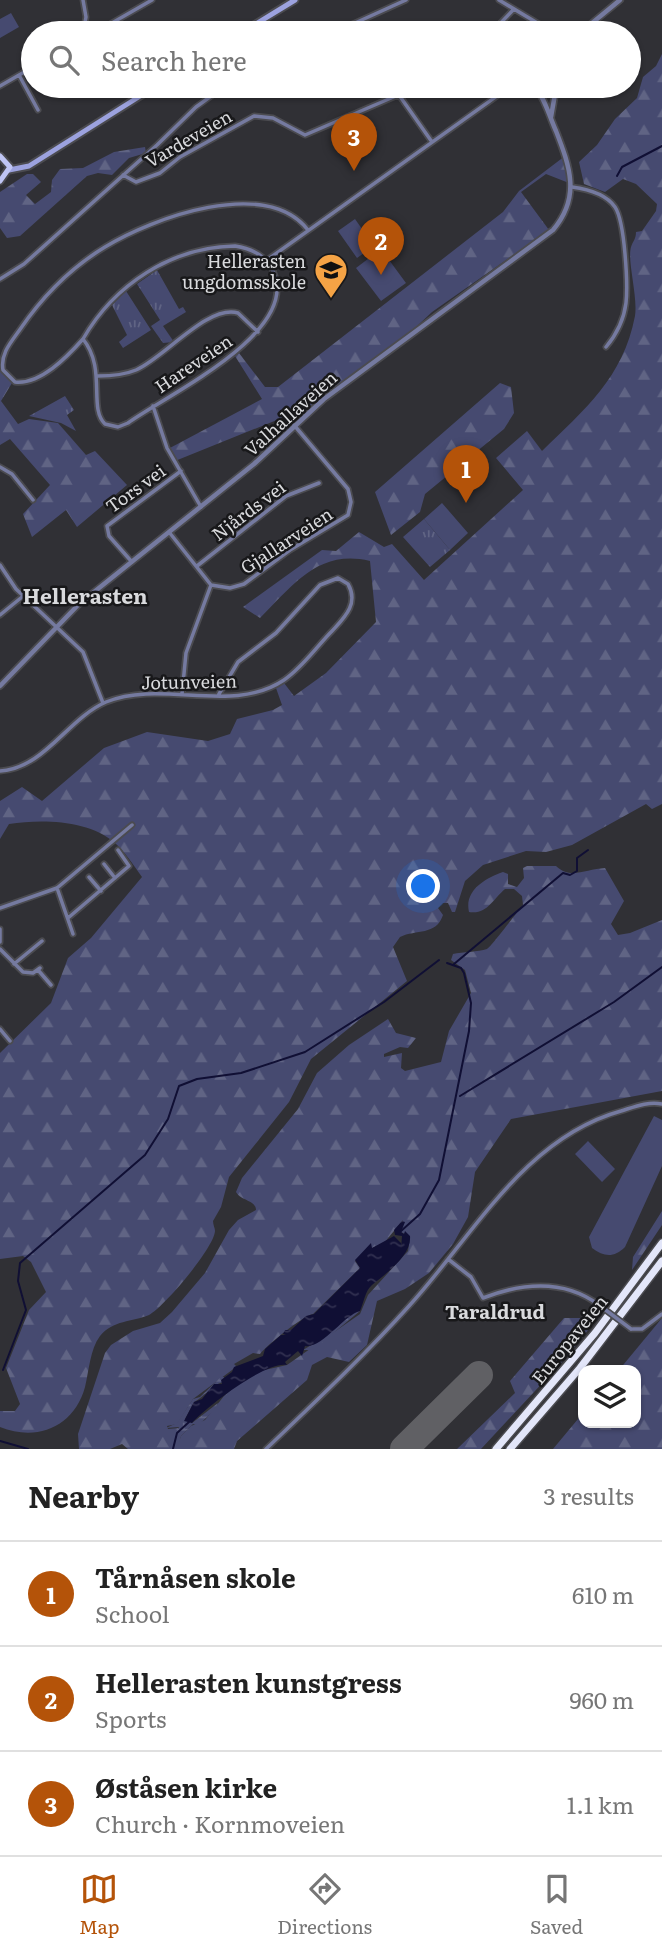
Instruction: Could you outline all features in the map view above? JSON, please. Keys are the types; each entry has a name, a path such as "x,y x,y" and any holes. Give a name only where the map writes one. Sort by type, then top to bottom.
{"highway":[{"name":"Europaveien","path":"496,1449 585,1346 662,1243"},
{"name":"Europaveien","path":"510,1449 594,1352 662,1261"}],"main road":[{"path":"261,21 295,0"},
{"path":"0,181 4,165 24,168 137,98"}],"street":[{"path":"83,0 84,21"},
{"path":"117,21 152,0"},
{"path":"360,21 406,0"},
{"path":"499,0 534,21"},
{"path":"595,21 621,0"},
{"path":"502,21 514,9"},
{"path":"0,86 19,75 21,79"},
{"path":"31,98 38,110"},
{"path":"0,279 17,269 208,98"},
{"name":"Vardeveien","path":"123,176 136,182 155,175 190,151 254,116 274,118 305,135 392,98"},
{"path":"401,98 432,142"},
{"path":"308,230 290,214 274,206 251,204 207,208 133,231 103,248 54,286 3,355 3,370 17,382 32,379 50,369 83,339 115,297 162,264 196,251 224,247 244,248 267,260 494,98"},
{"path":"543,98 571,171 572,187 606,199 615,208 620,221 626,302 618,328 606,347"},
{"path":"551,118 553,98"},
{"name":"Valhallaveien","path":"0,686 56,626 264,456 294,425 341,386 550,233 564,215 572,187"},
{"name":"Hareveien","path":"83,339 99,376 97,410 105,424 123,425 233,354 258,332 277,298 276,278 267,260"},
{"path":"99,376 113,376 145,365 220,312 238,313 258,332"},
{"path":"153,406 166,448 201,507"},
{"name":"Gjallarveien","path":"211,585 230,588 244,584 286,552 348,515 351,502 348,489 294,425"},
{"path":"0,467 12,474 33,500"},
{"name":"Tors vei","path":"131,562 109,536 107,526 181,471"},
{"name":"Njårds vei","path":"197,566 284,498 319,483"},
{"path":"169,532 211,585 188,647 182,694"},
{"path":"0,565 22,597 85,655 103,704"},
{"name":"Jotunveien","path":"0,771 30,762 103,704 135,695 219,694 256,692 286,679 348,613 352,592 341,579 320,585 276,633 238,662 219,694"},
{"path":"0,615 22,597"},
{"path":"0,908 57,888 132,825"},
{"path":"68,918 129,866 118,850"},
{"path":"104,864 116,878"},
{"path":"89,877 101,891"},
{"path":"57,888 73,934"},
{"path":"0,929 0,942"},
{"path":"14,964 42,941"},
{"path":"0,948 24,973 39,969 51,985"},
{"path":"0,1029 10,1041"},
{"path":"266,1449 399,1317 494,1201 566,1134 594,1119 650,1103 662,1104"},
{"path":"448,1259 471,1276 483,1298 515,1290 555,1285 579,1291 631,1329 641,1330 662,1314"}],"green space":[{"path":"11,13 19,27 0,38 0,19"},
{"path":"662,54 662,804 652,809 646,804 572,845 546,852 526,851 483,865 465,881 455,912 452,912 448,903 443,903 438,908 443,915 436,926 400,937 393,947 407,981 311,1059 289,1102 229,1177 221,1207 213,1221 215,1231 212,1239 187,1276 166,1301 149,1315 117,1324 100,1336 92,1354 80,1401 63,1421 52,1428 27,1433 0,1427 0,1411 15,1411 20,1404 6,1368 29,1310 46,1292 31,1262 23,1256 0,1259 0,1053 51,1003 68,958 91,938 142,877 115,843 104,835 79,826 50,822 9,824 0,839 0,801 22,787 42,801 104,748 147,732 208,741 230,734 237,719 273,710 282,705 276,688 284,683 294,696 326,673 376,622 370,561 336,560 322,565 296,582 260,618 243,607 322,550 336,551 359,532 384,547 392,544 424,580 523,490 496,458 527,431 542,451 600,391 612,375 629,338 636,308 630,261 631,247 636,232 642,231 656,211 657,204 636,184 623,179 605,192 584,184 579,162 597,145 615,119 637,98 641,98 643,77 656,66"},
{"path":"145,147 146,153 129,158 112,175 98,173 87,176 20,236 7,238 0,228 0,192 27,174 33,174 41,182 26,195 35,204 51,192 52,180 60,169 83,168 114,152"},
{"path":"565,156 569,183 546,174 521,192 549,230 432,312 415,328 309,407 175,461 168,449 262,399 235,356 239,353 265,387 278,387 503,212 519,191"},
{"path":"355,219 374,246 357,258 338,231"},
{"path":"381,249 406,283 381,301 356,268"},
{"path":"157,270 179,309 183,307 186,312 163,326 174,342 163,343 151,326 160,320 137,284"},
{"path":"126,291 151,330 123,348 119,342 127,335 112,305"},
{"path":"0,371 12,383 1,401 18,424 29,419 58,423 86,455 95,451 127,485 77,527 66,510 32,537 23,514 50,485 10,439 0,445"},
{"path":"500,383 511,387 514,413 504,429 425,494 420,512 391,535 375,492"},
{"path":"65,396 74,410 67,415 76,431 61,423 29,416"},
{"path":"442,503 468,533 450,550 424,519"},
{"path":"424,519 450,550 430,567 403,537"},
{"path":"556,866 573,873 605,868 624,901 611,924 618,935 662,920 662,1091 511,1119 475,1172 468,1217 453,1244 429,1273 405,1289 377,1301 367,1345 349,1362 327,1357 312,1365 307,1380 237,1441 234,1449 128,1449 122,1444 110,1449 79,1449 78,1434 105,1353 111,1345 133,1331 160,1323 172,1312 205,1273 229,1230 238,1220 256,1210 254,1204 236,1192 242,1178 298,1109 317,1073 349,1045 388,1019 396,1033 416,1038 408,1048 400,1047 384,1054 384,1057 402,1053 401,1068 405,1071 441,1062 449,1031 471,993 465,970 451,960 453,954 487,949 523,905 522,896 514,889 505,889 485,909 469,912 470,897 483,881 503,872 508,874 508,884 517,887 524,878 523,868","holes":["403,1220 401,1232 410,1237 408,1251 368,1295 360,1314 287,1365 260,1371 239,1383 224,1396 205,1420 191,1426 181,1436 178,1445 175,1435 179,1428 168,1429 167,1426 177,1424 193,1399 232,1370 236,1366 234,1364 253,1353 260,1354 286,1331 313,1314 360,1268 355,1261 384,1243"]},
{"path":"654,1116 662,1120 662,1166 625,1247 613,1255 601,1253 592,1248 589,1237"},
{"path":"588,1141 615,1169 602,1182 575,1154"},
{"path":"662,1211 662,1225 632,1270 633,1257"},
{"path":"360,1311 313,1350 303,1350 325,1337 352,1312"},
{"path":"564,1318 590,1318 593,1324 561,1363 481,1449 457,1449 515,1393 510,1381"},
{"path":"662,1318 662,1449 553,1449 578,1419 578,1428 641,1428 641,1365 623,1365"},
{"path":"224,1377 223,1382 194,1402 185,1419 192,1423 218,1403 210,1415 198,1425 193,1424 181,1436 178,1448 174,1435 179,1427 166,1428 177,1423 193,1399 200,1397"}],"water":[{"path":"402,1221 405,1222 401,1232 404,1234 405,1231 410,1236 407,1251 397,1264 370,1287 360,1311 319,1342 305,1346 302,1356 298,1351 285,1362 287,1365 265,1370 222,1397 192,1423 184,1421 194,1402 202,1399 214,1384 222,1384 221,1380 232,1372 234,1367 263,1356 265,1349 281,1335 286,1335 283,1334 285,1330 291,1330 306,1316 314,1314 360,1268 355,1260 371,1243 372,1248 394,1236 401,1243 401,1248 402,1236 395,1235 394,1230"}],"waterway":[{"path":"617,176 622,167 662,146"},
{"path":"454,964 563,873 570,875 577,871 577,858 588,850"},
{"path":"3,1370 26,1310 18,1281 20,1263 145,1155 168,1119 179,1086 197,1079 241,1073 305,1052 384,1002 439,960"},
{"path":"401,1231 420,1214 439,1180 469,1031 471,1003 464,973 461,968 447,963"},
{"path":"460,1096 614,1002 662,967"},
{"path":"173,1449 177,1433 189,1422"},
{"path":"0,1441 28,1449"}],"runway":[{"path":"404,1449 479,1375"}],"place":[{"name":"Øståsen kirke","path":"354,171"},
{"name":"Hellerasten kunstgress","path":"381,275"},
{"name":"Hellerasten ungdomsskole","path":"331,300"},
{"name":"Tårnåsen skole","path":"466,503"}],"district":[{"name":"Hellerasten","path":"85,594"},
{"name":"Taraldrud","path":"495,1311"}]}
